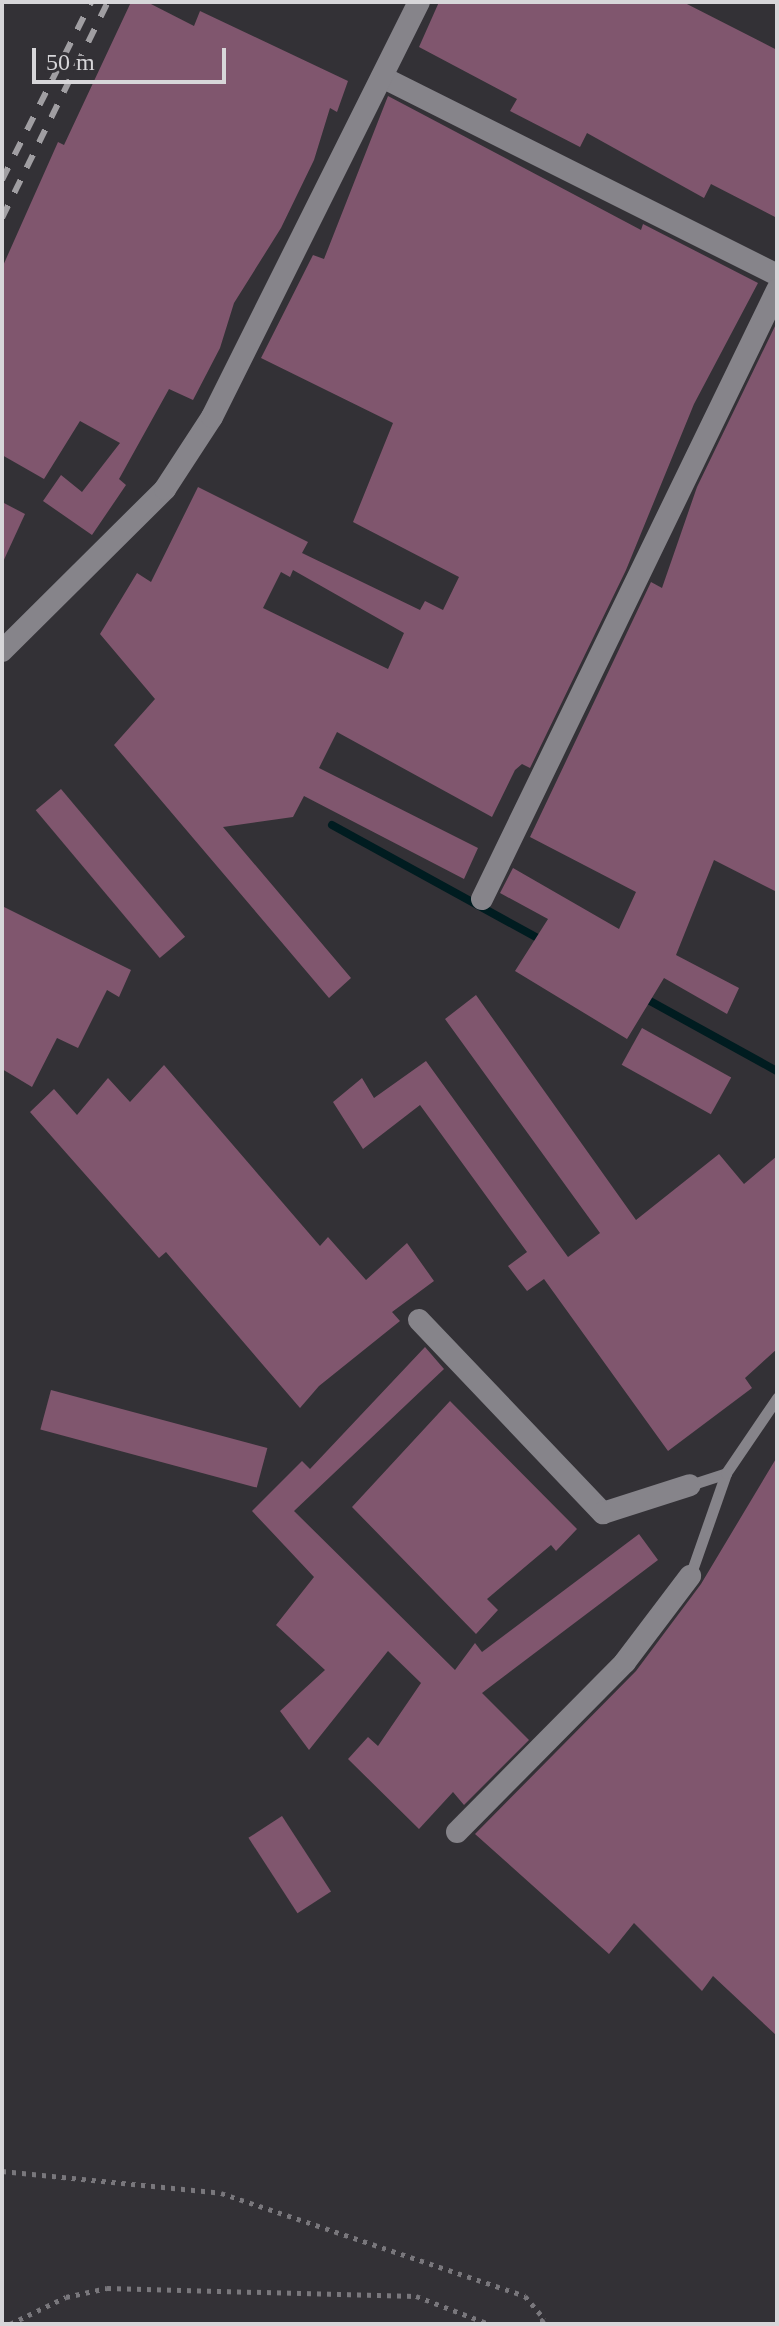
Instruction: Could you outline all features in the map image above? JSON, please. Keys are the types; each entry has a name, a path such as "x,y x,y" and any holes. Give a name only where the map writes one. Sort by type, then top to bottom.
{"street":[{"path":"2,651 165,489 212,417 276,297 419,2"},
{"path":"382,77 777,275"},
{"path":"482,899 777,290"},
{"path":"419,1320 603,1513 690,1485"},
{"path":"457,1832 625,1662 690,1576"}],"lane":[{"path":"690,1576 726,1473 777,1398"},
{"path":"690,1485 726,1473"}],"path":[{"path":"2,2171 221,2193 525,2296 544,2319 538,2324"},
{"path":"10,2324 66,2297 107,2288 416,2296 489,2324"}],"building":[{"path":"131,2 147,2 194,26 200,11 348,81 337,112 330,108 314,160 281,228 234,303 220,348 193,400 169,389 119,479 126,485 92,535 43,501 61,475 82,492 120,443 80,421 44,479 2,455 2,268 58,142 64,145"},
{"path":"439,2 683,2 777,50 777,218 711,184 704,198 587,133 580,147 510,111 517,99 419,47"},
{"path":"388,96 641,230 643,224 758,283 694,404 626,570 530,768 522,764 515,770 492,817 337,732 319,768 478,848 464,879 304,796 293,817 223,827 351,978 329,998 114,745 155,699 100,634 137,573 151,582 198,487 308,542 302,553 420,610 425,601 443,610 459,577 353,522 393,423 261,358 313,255 324,259","holes":["293,570 404,633 388,669 263,608 281,572 290,577"]},
{"path":"777,322 777,892 714,860 676,955 739,988 727,1014 664,978 627,1039 515,971 548,919 500,893 513,868 619,929 636,892 530,837 651,582 662,588 697,487"},
{"path":"2,502 25,514 2,564"},
{"path":"61,789 185,937 160,958 36,810"},
{"path":"2,906 131,970 119,997 107,990 78,1048 57,1038 32,1087 2,1069"},
{"path":"476,995 636,1220 719,1154 744,1184 777,1156 777,1349 745,1378 752,1388 668,1451 544,1279 527,1291 508,1266 527,1252 420,1105 363,1149 333,1102 362,1078 374,1098 426,1061 568,1257 600,1233 445,1019"},
{"path":"642,1028 731,1077 711,1114 622,1065"},
{"path":"164,1065 320,1246 328,1237 366,1280 407,1243 434,1281 392,1312 400,1321 319,1386 300,1408 166,1252 159,1258 30,1112 54,1089 77,1115 108,1078 130,1102"},
{"path":"425,1347 444,1369 294,1511 455,1670 475,1643 482,1652 639,1534 658,1560 482,1693 529,1740 464,1805 453,1792 419,1829 348,1759 368,1737 378,1746 421,1683 388,1651 309,1750 280,1711 325,1670 276,1625 314,1577 252,1511 302,1461 310,1469"},
{"path":"51,1390 267,1448 257,1488 40,1430"},
{"path":"450,1401 577,1529 556,1551 551,1545 487,1599 498,1610 476,1634 352,1507"},
{"path":"777,1457 777,2036 713,1976 702,1991 634,1923 609,1954 475,1834 636,1671 701,1584"},
{"path":"282,1816 331,1891 297,1913 248,1838"}],"waterway":[{"path":"332,825 545,942"},
{"path":"641,996 777,1071"}],"railway":[{"path":"2,180 91,2"},
{"path":"2,218 108,2"}]}
